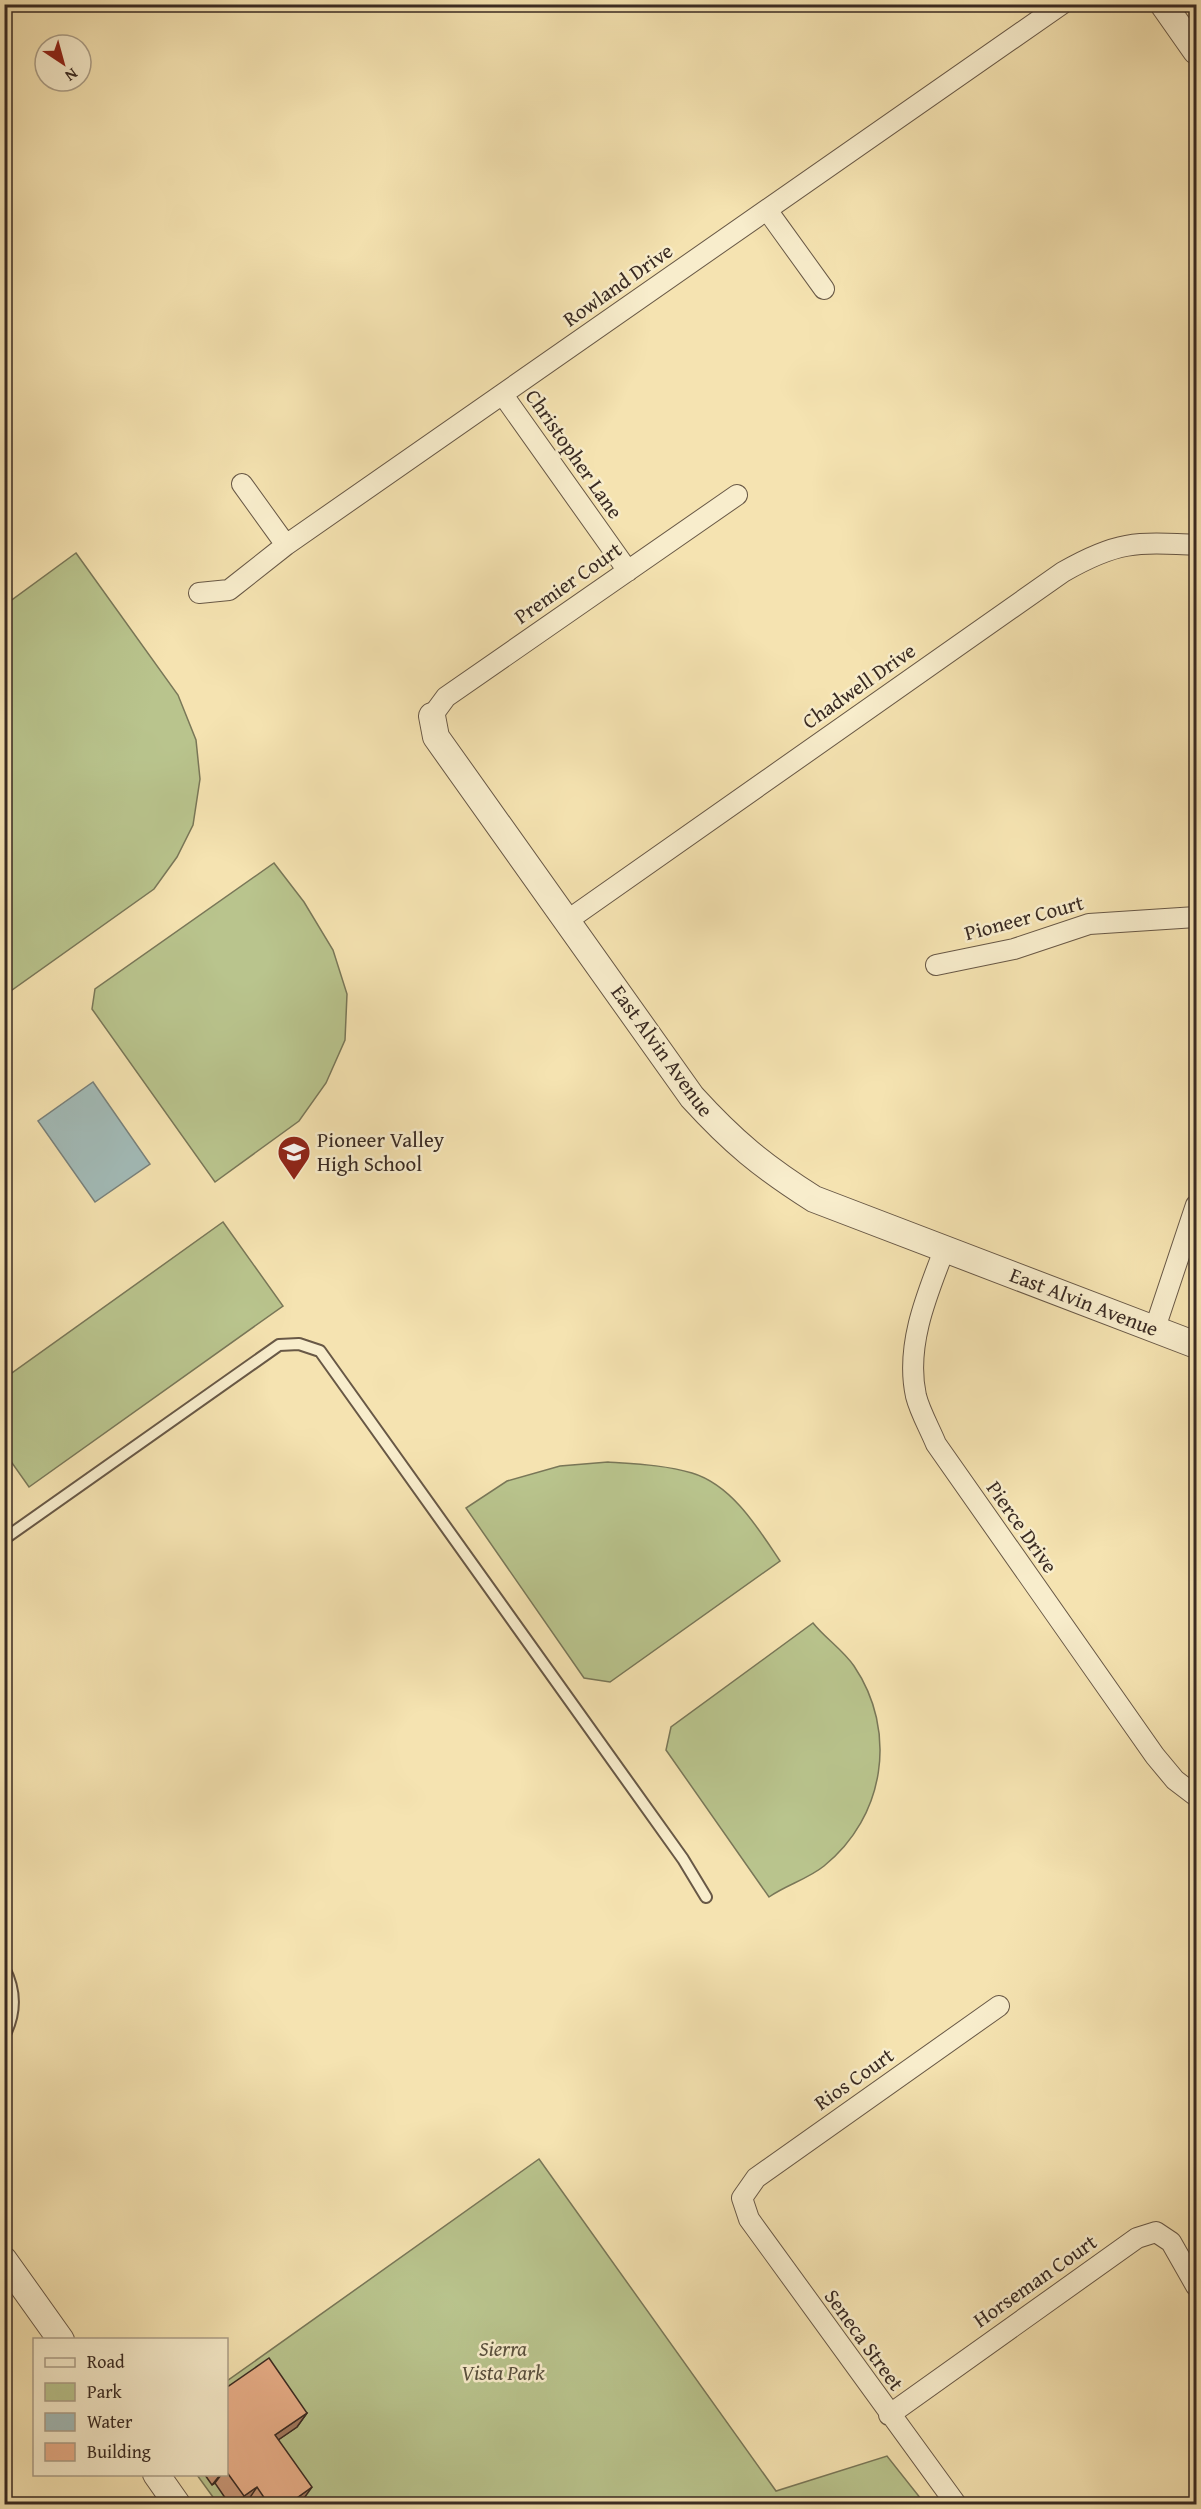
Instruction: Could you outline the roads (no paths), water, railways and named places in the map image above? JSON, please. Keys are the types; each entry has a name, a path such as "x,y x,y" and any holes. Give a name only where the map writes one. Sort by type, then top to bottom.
{"street":[{"name":"Rowland Drive","path":"198,593 229,590 286,545 1062,4"},
{"path":"1163,4 1197,51"},
{"path":"767,210 824,290"},
{"name":"Christopher Lane","path":"503,395 628,571"},
{"path":"242,484 286,545"},
{"name":"Premier Court","path":"432,716 446,698 737,495"},
{"name":"Chadwell Drive","path":"568,920 1063,573 1095,554 1129,544 1197,545"},
{"name":"East Alvin Avenue","path":"432,716 436,736 692,1097 728,1137 764,1168 814,1198 1197,1345"},
{"name":"Pioneer Court","path":"936,965 1014,949 1089,924 1197,916"},
{"path":"1155,1328 1197,1205"},
{"name":"Pierce Drive","path":"945,1248 921,1310 914,1350 916,1396 936,1444 1155,1756 1175,1780 1197,1796"},
{"name":"Rios Court","path":"742,2198 756,2178 999,2006"},
{"name":"Seneca Street","path":"742,2198 749,2219 956,2505"},
{"name":"Horseman Court","path":"889,2415 1137,2238 1156,2232 1171,2242 1197,2286"},
{"path":"4,2260 60,2338"},
{"path":"157,2476 177,2505"}],"lane":[{"path":"4,1539 279,1345 299,1344 320,1351 676,1850 706,1898"},
{"path":"4,1968 14,2001 13,2013 4,2036"}],"water":[{"path":"93,1082 150,1164 95,1202 38,1121"}],"place":[{"name":"Pioneer Valley High School","path":"294,1181"}],"park label":[{"name":"Sierra Vista Park","path":"503,2361"}]}
